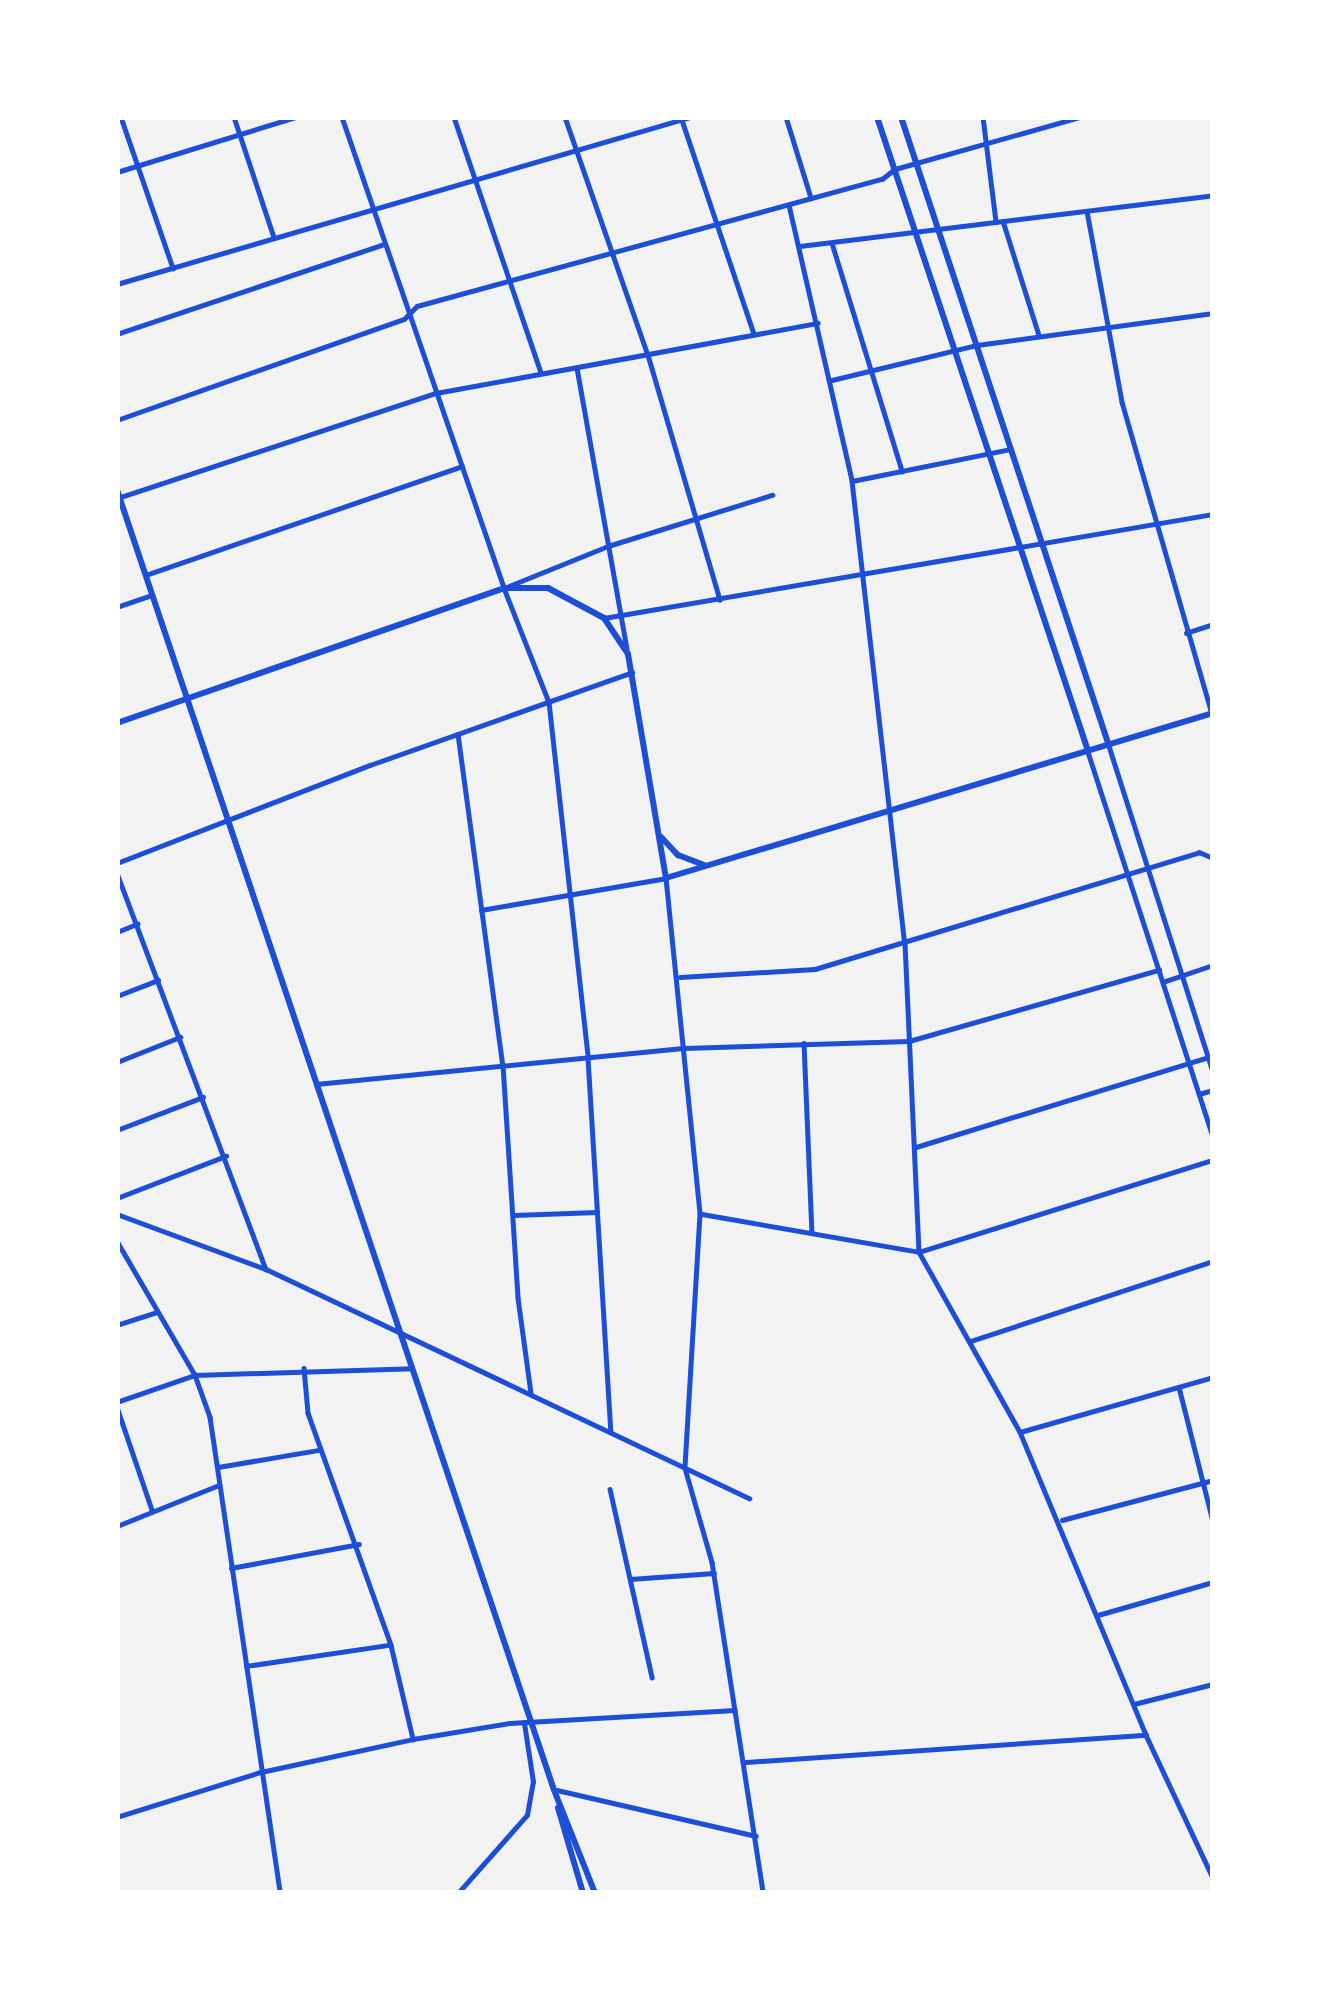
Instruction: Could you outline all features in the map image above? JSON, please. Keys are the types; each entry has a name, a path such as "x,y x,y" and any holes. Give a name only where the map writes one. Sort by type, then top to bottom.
{"main road":[{"path":"878,117 1088,752"},
{"path":"901,117 1109,746"},
{"path":"118,494 529,1722 595,1893"},
{"path":"117,723 504,588 548,588 604,618 628,655 665,878 1213,713"},
{"path":"659,835 682,857 708,866"},
{"path":"664,862 682,857"},
{"path":"682,857 687,872"},
{"path":"556,1794 559,1821 584,1893"}],"street":[{"path":"121,117 173,268"},
{"path":"234,117 275,238"},
{"path":"117,172 296,117"},
{"path":"342,117 504,588 549,702 588,1058 611,1432"},
{"path":"454,117 542,375"},
{"path":"565,117 648,355 720,600"},
{"path":"786,117 811,199"},
{"path":"983,117 1000,221 1039,335"},
{"path":"117,420 404,319 409,312 882,179 916,162 1080,117"},
{"path":"117,284 685,118 754,335"},
{"path":"800,246 1213,195"},
{"path":"789,205 852,481 905,943 919,1252 1019,1432 1060,1520 1146,1735 1213,1879"},
{"path":"1087,211 1108,327 1154,525 1213,713"},
{"path":"117,334 385,243"},
{"path":"832,243 902,471"},
{"path":"832,380 1039,335 1213,313"},
{"path":"118,494 436,393 818,322"},
{"path":"577,368 628,655"},
{"path":"852,481 1012,449"},
{"path":"146,575 461,466"},
{"path":"504,588 608,546 772,495"},
{"path":"604,618 1213,514"},
{"path":"117,524 128,521"},
{"path":"117,607 152,595"},
{"path":"1186,633 1213,624"},
{"path":"117,863 632,672"},
{"path":"458,734 503,1065 531,1394"},
{"path":"1109,746 1213,1071"},
{"path":"1088,752 1213,1137"},
{"path":"680,977 815,969 1199,852 1211,856"},
{"path":"117,873 266,1269"},
{"path":"481,910 665,878 680,977 700,1214 685,1468 714,1573 763,1893"},
{"path":"117,932 136,924"},
{"path":"1163,982 1213,965"},
{"path":"316,1084 685,1048 909,1041 1159,970"},
{"path":"117,996 158,980"},
{"path":"117,1062 180,1037"},
{"path":"804,1043 812,1233"},
{"path":"916,1147 1209,1057"},
{"path":"1199,1094 1213,1090"},
{"path":"117,1130 203,1097"},
{"path":"117,1198 226,1156"},
{"path":"700,1214 919,1252 1213,1160"},
{"path":"514,1215 597,1212"},
{"path":"117,1214 266,1269 748,1498"},
{"path":"117,1241 195,1375 218,1467 280,1893"},
{"path":"970,1341 1213,1262"},
{"path":"117,1324 160,1311"},
{"path":"304,1368 308,1413 391,1645 413,1739"},
{"path":"153,1512 117,1404 195,1375 412,1368"},
{"path":"1019,1432 1213,1377"},
{"path":"1179,1387 1213,1521"},
{"path":"218,1467 321,1450"},
{"path":"1060,1520 1213,1480"},
{"path":"117,1526 220,1485"},
{"path":"610,1490 652,1677"},
{"path":"231,1568 358,1544"},
{"path":"629,1580 714,1573"},
{"path":"1098,1615 1213,1582"},
{"path":"246,1666 391,1645"},
{"path":"1134,1704 1213,1684"},
{"path":"117,1816 261,1772 413,1739 529,1722 738,1709"},
{"path":"458,1893 527,1815 533,1782 529,1722"},
{"path":"746,1762 1146,1735"},
{"path":"556,1794 756,1836"}]}
